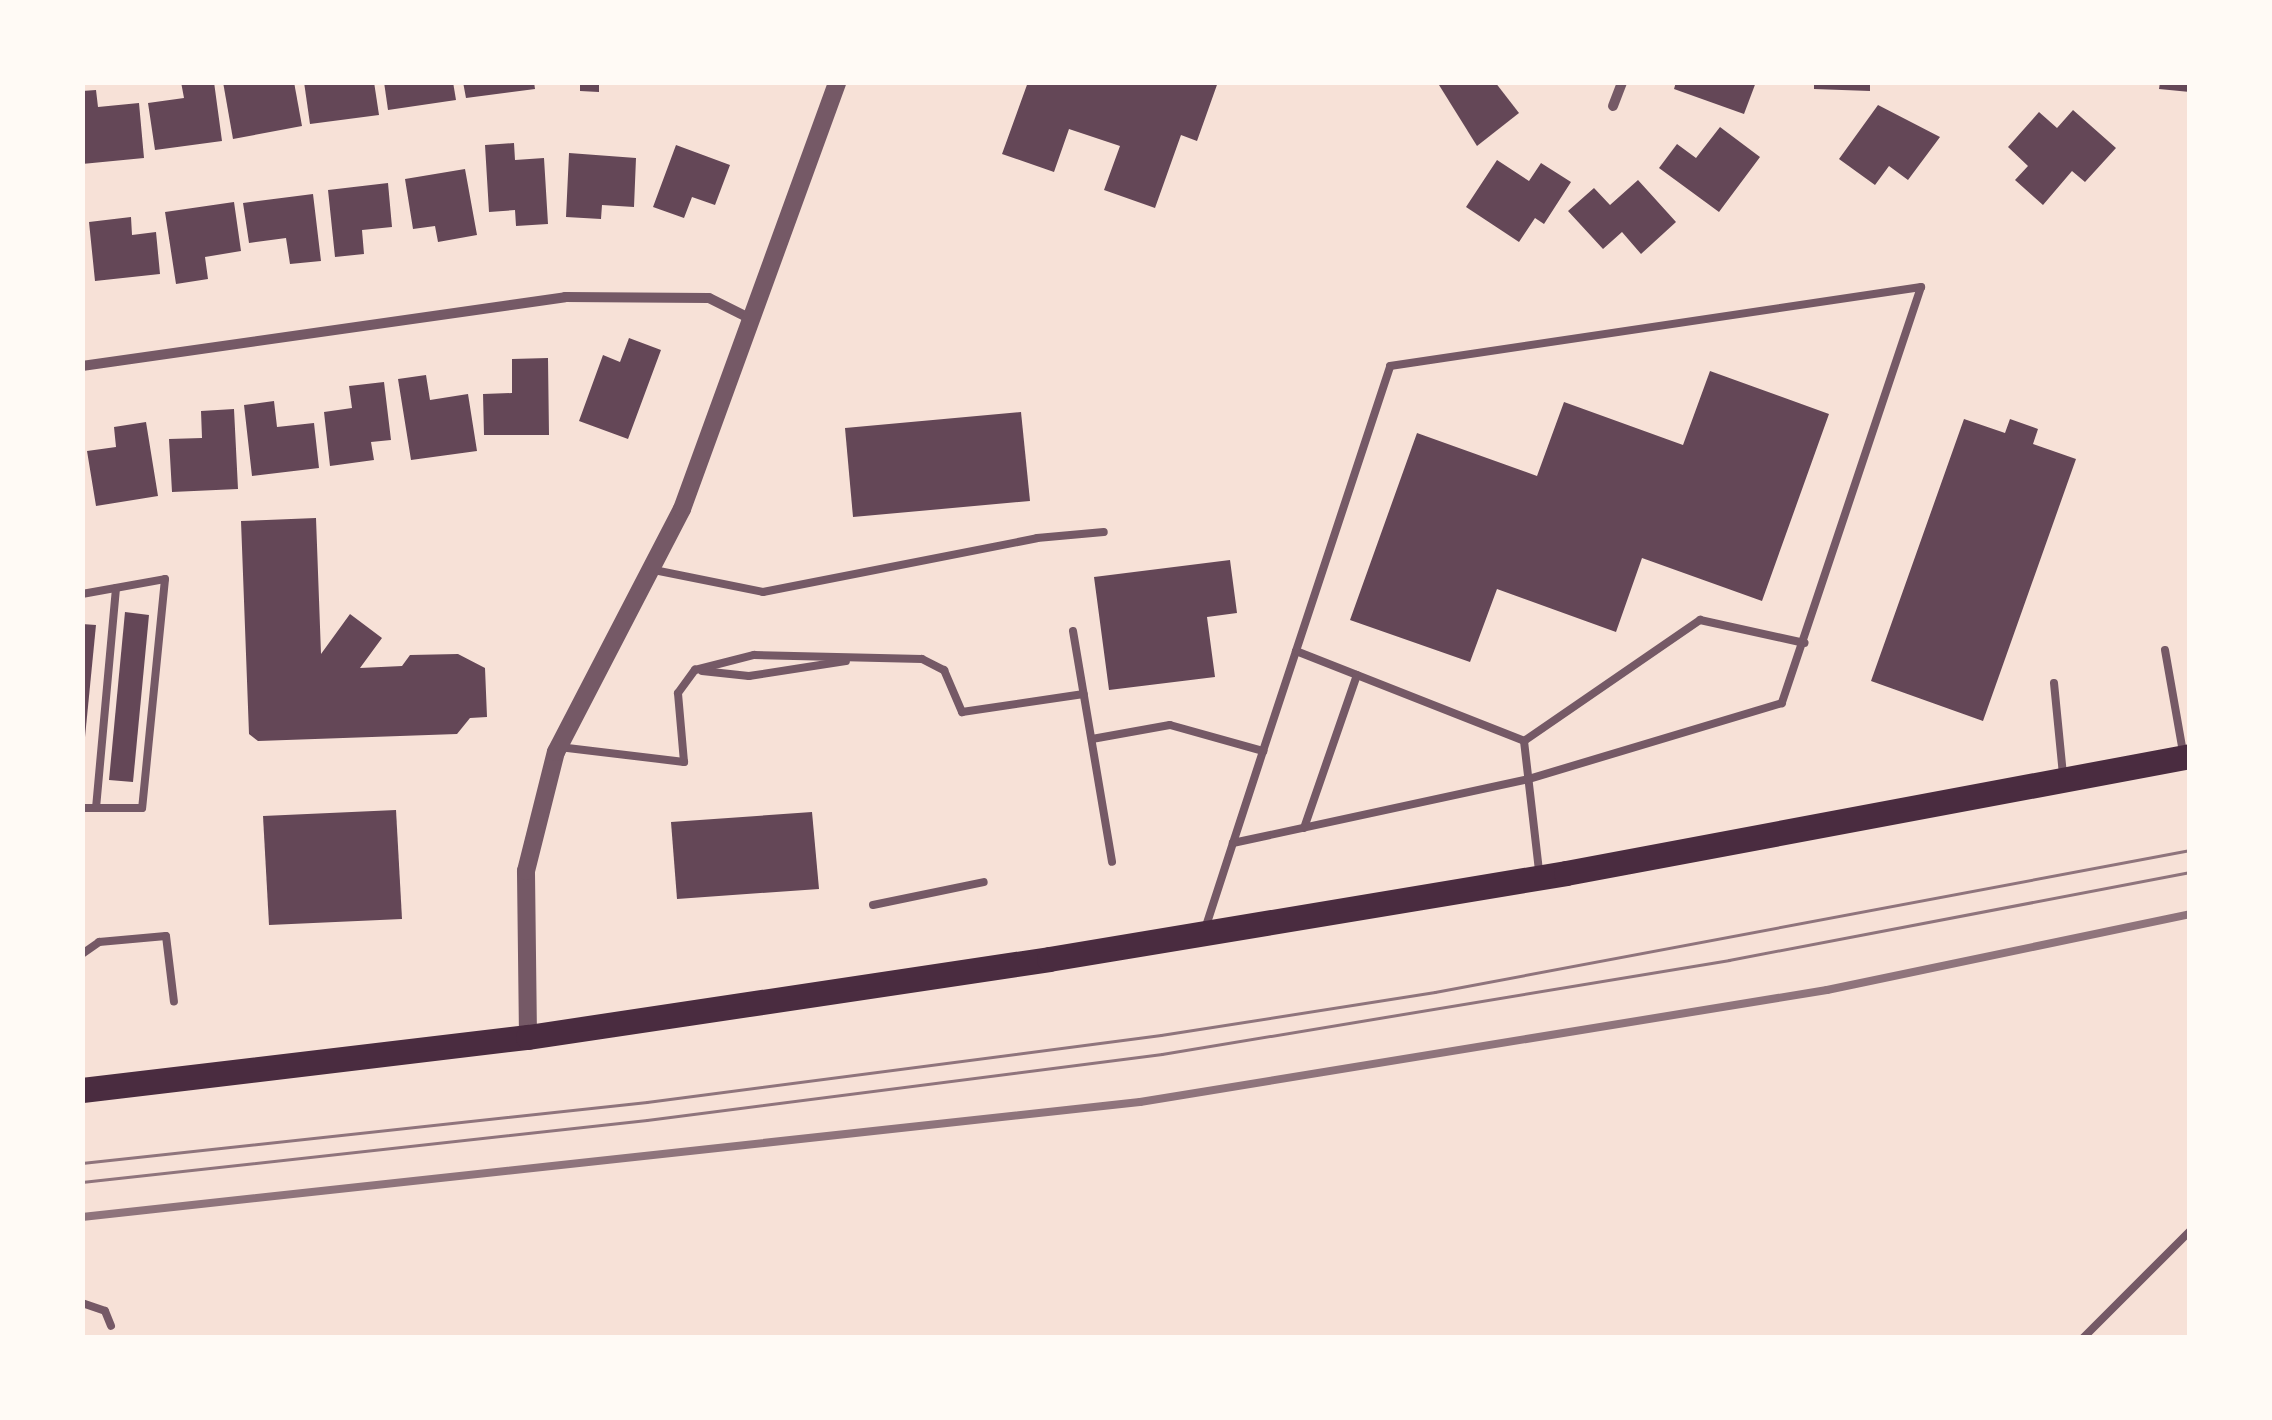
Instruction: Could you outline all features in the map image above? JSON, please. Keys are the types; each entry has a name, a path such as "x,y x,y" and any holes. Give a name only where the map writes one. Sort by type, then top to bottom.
{"main road":[{"path":"82,1090 528,1037 1203,934 1540,877 2187,756"}],"street":[{"path":"528,1037 526,870 559,747 654,570 752,319 838,82"},
{"path":"1613,106 1622,82"},
{"path":"82,366 565,297 709,298 752,319"}],"lane":[{"path":"1203,934 1390,366 1921,286 1806,643 1782,703 1529,779 1233,843"},
{"path":"654,570 763,592 1037,538 1104,532"},
{"path":"82,594 165,579 142,808 82,808"},
{"path":"96,808 116,588"},
{"path":"1524,741 1700,620 1806,643"},
{"path":"1074,631 1112,862"},
{"path":"2165,650 2187,756"},
{"path":"1296,651 1524,741"},
{"path":"559,747 684,762 678,694 696,670 754,655 922,660 944,670 962,712 1084,694"},
{"path":"696,670 749,676 866,658"},
{"path":"1304,828 1357,675"},
{"path":"2054,683 2063,778"},
{"path":"1092,739 1170,724 1263,752"},
{"path":"1524,741 1540,877"},
{"path":"874,905 984,882"},
{"path":"82,954 100,942 166,936 174,1002"},
{"path":"2083,1338 2190,1232"},
{"path":"82,1303 105,1311 111,1326"}],"building":[{"path":"181,82 214,82 222,141 155,150 148,103 184,98"},
{"path":"223,82 294,82 302,126 233,139"},
{"path":"304,82 374,82 379,115 310,124"},
{"path":"384,82 453,82 456,100 388,110"},
{"path":"463,82 534,82 535,89 466,98"},
{"path":"580,82 599,82 599,92 580,91"},
{"path":"1028,82 1218,82 1197,141 1181,135 1155,208 1104,190 1120,146 1069,129 1054,172 1002,154"},
{"path":"1495,82 1519,113 1477,146 1439,85"},
{"path":"1676,82 1756,82 1744,114 1674,89"},
{"path":"1814,82 1870,82 1870,91 1814,89"},
{"path":"2160,82 2190,82 2190,92 2159,89"},
{"path":"96,90 98,107 139,103 144,158 82,164 82,91"},
{"path":"1878,105 1940,137 1908,180 1889,166 1875,185 1839,159"},
{"path":"2073,110 2116,148 2085,182 2072,171 2043,205 2015,180 2028,166 2008,147 2039,112 2057,128"},
{"path":"1720,127 1760,157 1719,212 1659,168 1677,144 1696,158"},
{"path":"514,143 515,160 544,158 548,224 516,226 515,210 489,212 485,145"},
{"path":"676,145 730,165 715,205 692,197 684,218 653,207"},
{"path":"569,153 636,158 634,207 602,205 601,219 566,217"},
{"path":"1497,160 1529,181 1541,163 1571,182 1544,224 1535,218 1519,242 1466,207"},
{"path":"465,169 477,235 438,242 435,226 413,229 405,179"},
{"path":"1638,180 1676,222 1641,254 1622,232 1603,249 1568,211 1594,188 1610,205"},
{"path":"388,183 392,227 362,230 364,254 335,257 328,190"},
{"path":"313,194 321,261 290,264 286,238 249,243 243,203"},
{"path":"234,202 241,251 205,257 208,279 176,284 165,212"},
{"path":"131,217 132,235 156,232 160,274 95,281 89,222"},
{"path":"629,338 661,350 628,439 579,421 603,355 620,362"},
{"path":"548,358 549,435 484,435 483,394 512,393 512,359"},
{"path":"1710,371 1829,414 1762,601 1642,558 1616,632 1497,589 1470,662 1350,620 1417,433 1537,476 1564,402 1683,445"},
{"path":"426,375 430,400 468,394 477,451 411,460 398,379"},
{"path":"384,382 391,440 371,442 374,460 330,466 324,412 352,408 349,386"},
{"path":"274,401 277,427 314,423 319,468 252,476 244,405"},
{"path":"234,409 238,489 172,492 169,439 202,438 201,411"},
{"path":"1021,412 1030,501 853,517 845,428"},
{"path":"1964,419 2005,433 2010,419 2038,429 2033,444 2076,459 1983,721 1871,681"},
{"path":"146,422 158,496 96,506 87,451 116,447 114,427"},
{"path":"316,518 321,654 350,614 382,638 360,668 402,666 410,655 458,654 485,668 487,717 470,718 457,734 258,741 249,734 241,521"},
{"path":"1230,560 1237,613 1207,617 1215,677 1109,690 1094,577"},
{"path":"125,612 149,615 133,782 109,780"},
{"path":"82,624 96,625 85,737 82,737"},
{"path":"396,810 402,919 269,925 263,816"},
{"path":"812,812 819,889 677,899 671,822"}],"tram line":[{"path":"82,1163 647,1102 1161,1035 1435,992 2190,850"},
{"path":"82,1182 647,1120 1162,1054 1729,960 2190,872"}],"railway":[{"path":"82,1217 1140,1102 1827,990 2190,914"}]}
